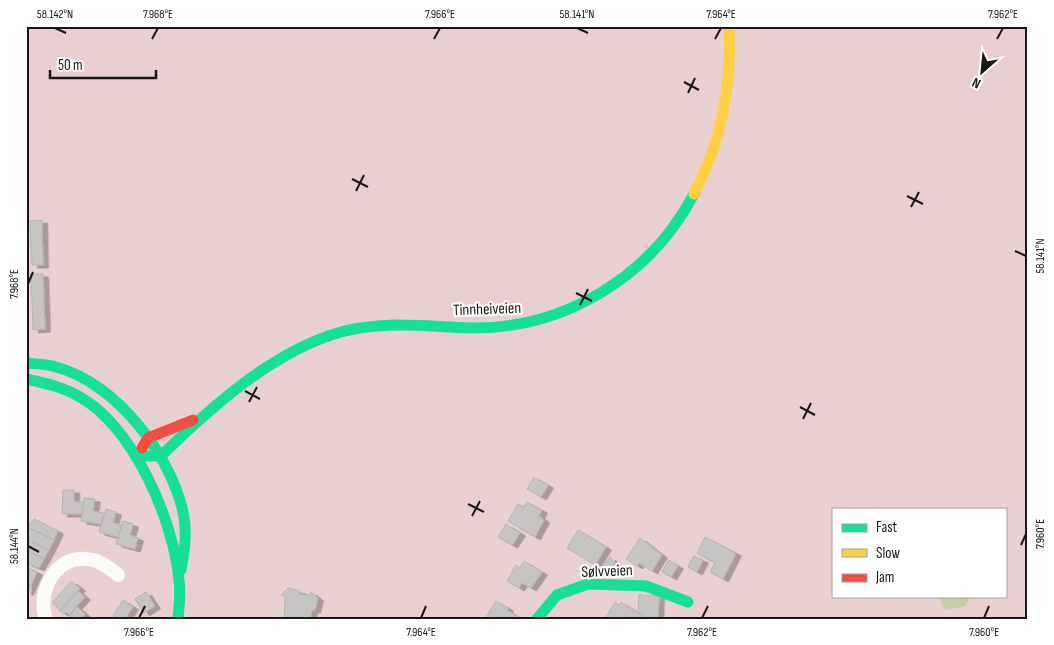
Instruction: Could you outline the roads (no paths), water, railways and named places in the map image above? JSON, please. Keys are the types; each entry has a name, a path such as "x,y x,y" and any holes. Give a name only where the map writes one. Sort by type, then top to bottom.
{"street":[{"name":"Tinnheiveien","path":"161,456 201,416 274,366 339,333 369,326 400,323 486,327 518,325 554,316 585,303 613,288 640,267 661,244 698,190 712,155 728,92 730,65 728,26"},
{"path":"26,363 61,367 88,380 111,398 148,438 161,456 172,480 185,530 186,548 179,576 178,619"},
{"path":"26,379 57,387 79,398 118,430 138,456 161,505 179,576"},
{"name":"Tinnheiveien","path":"148,438 201,416"},
{"path":"138,456 148,438"},
{"path":"138,456 161,456"},
{"path":"46,619 42,603 44,591 55,571 66,563 78,558 90,559 103,563 118,575"},
{"name":"Sølvveien","path":"537,619 557,595 588,584 646,586 688,602"}]}
